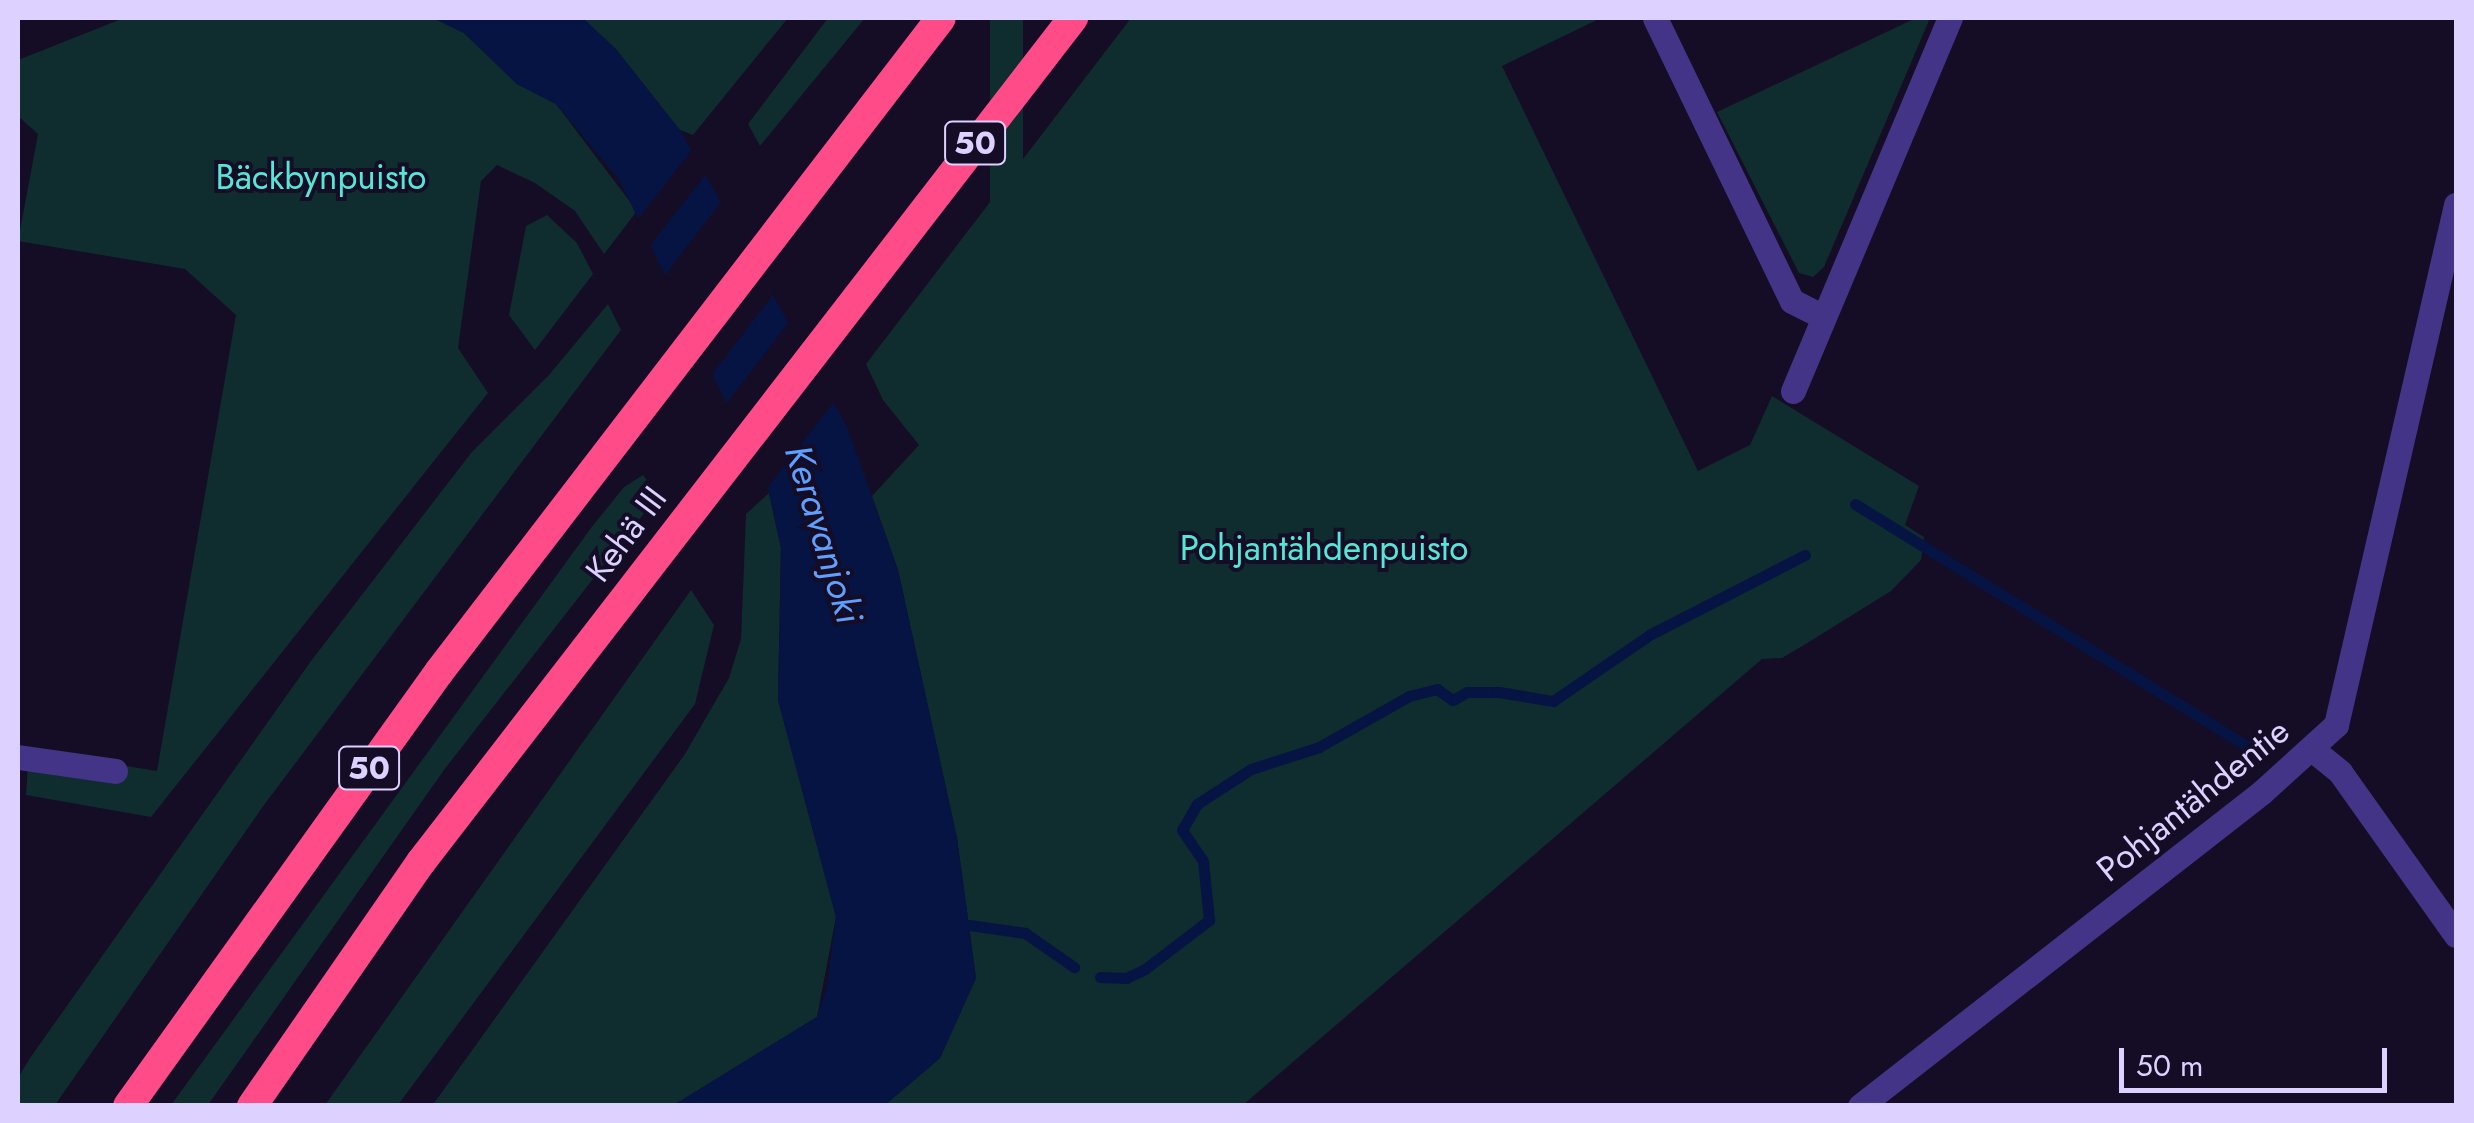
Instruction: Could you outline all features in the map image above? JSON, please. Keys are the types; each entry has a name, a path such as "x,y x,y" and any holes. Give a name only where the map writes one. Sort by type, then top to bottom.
{"highway":[{"name":"Kehä III","path":"128,1106 617,436 828,167 938,18"},
{"name":"Kehä III","path":"252,1106 422,862 1073,18"}],"street":[{"path":"1655,18 1792,302 1822,316"},
{"path":"1793,391 1950,18"},
{"name":"Pohjantähdentie","path":"1860,1106 2312,750 2336,724 2456,206"},
{"path":"2312,750 2340,772 2456,934"},
{"path":"18,757 115,771"}],"green space":[{"name":"Bäckbynpuisto","path":"124,18 433,18 464,33 517,84 556,104 637,211 604,254 575,211 535,183 497,165 481,181 458,348 488,393 151,817 26,795 29,750 157,771 236,315 185,269 18,241 38,134 18,116 18,60"},
{"path":"583,18 788,18 693,135 680,130"},
{"path":"828,18 865,18 760,146 748,124"},
{"path":"990,18 1023,18 1023,305 990,305"},
{"name":"Pohjantähdenpuisto","path":"1131,18 1601,18 1502,66 1698,471 1750,445 1772,396 1919,486 1905,525 1924,537 1921,560 1891,591 1782,658 1762,659 1243,1105 885,1105 940,1058 976,978 957,838 898,570 872,496 919,445 883,400 866,364"},
{"path":"1916,18 1930,18 1824,267 1813,277 1799,273 1717,112"},
{"path":"547,215 577,243 593,274 535,350 509,315 526,226"},
{"path":"608,304 621,330 264,805 55,1105 18,1105 18,1078 30,1058 311,661 471,453 549,375"},
{"path":"643,475 652,487 649,507 444,770 208,1105 171,1105 591,528 624,487"},
{"path":"769,493 781,548 778,700 836,917 817,1017 674,1105 432,1106 685,754 729,678 741,639 746,514"},
{"path":"691,590 714,625 695,704 398,1105 325,1105"}],"water":[{"name":"Keravanjoki","path":"433,18 583,18 616,49 680,130 847,427 898,570 957,838 976,978 940,1058 885,1105 674,1105 817,1017 827,987 836,917 778,700 781,548 769,493 619,179 556,104 517,84 464,33"}],"pier":[{"path":"695,146 709,170 650,246 637,220"},
{"path":"724,198 776,291 710,377 664,276"},
{"path":"792,318 837,398 764,492 724,406"}],"waterway":[{"path":"1855,504 2257,752"},
{"path":"1100,977 1126,978 1145,969 1209,920 1203,861 1182,830 1197,804 1251,769 1319,747 1409,696 1437,689 1453,700 1467,692 1499,692 1553,701 1651,634 1805,555"},
{"path":"969,925 1025,933 1074,967"}]}
